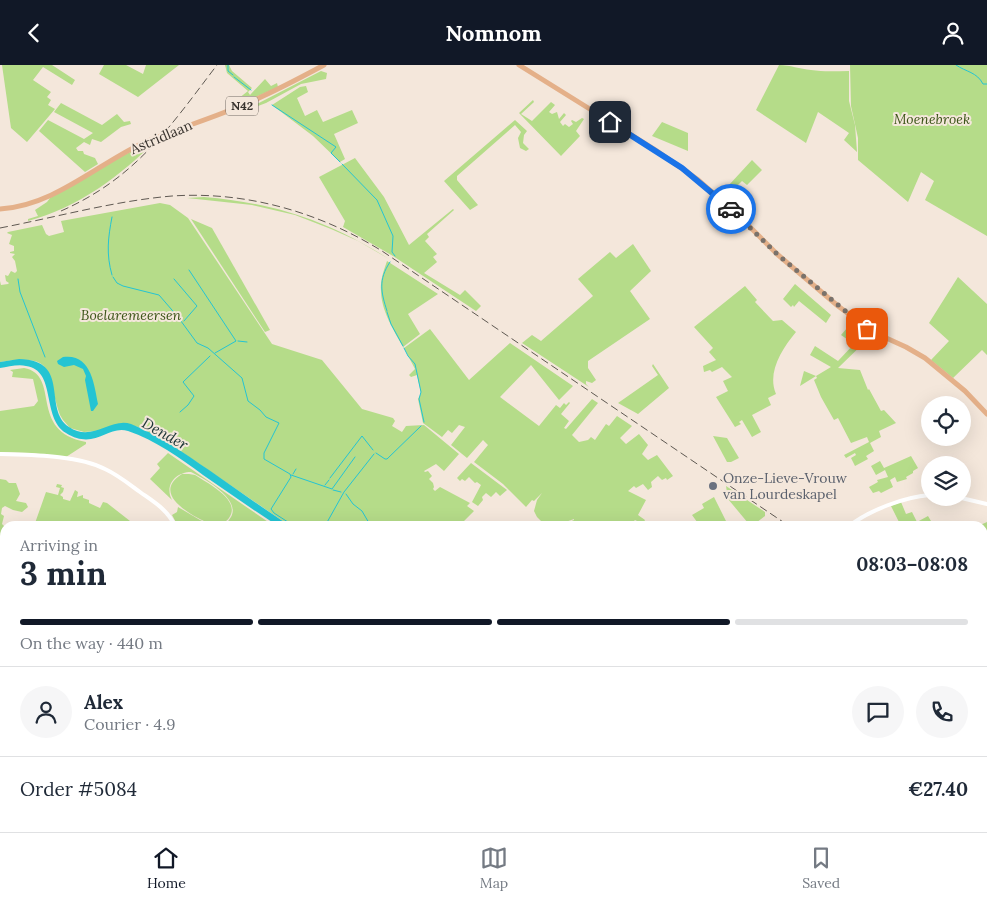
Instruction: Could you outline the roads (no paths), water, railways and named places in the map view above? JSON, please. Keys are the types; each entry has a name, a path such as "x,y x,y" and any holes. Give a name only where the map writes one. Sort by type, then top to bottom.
{"main road":[{"name":"Astridlaan","path":"0,209 23,205 47,197 140,145 200,120 244,105 324,65"},
{"path":"519,65 654,149 697,179 738,215 777,254 838,306 873,332 906,347 925,359 965,391 987,414"}],"street":[{"path":"0,454 43,456 83,461 98,465 162,507 172,521"},
{"path":"856,521 898,501 921,496"},
{"path":"971,500 987,504"}],"water":[{"path":"63,357 72,357 80,360 90,371 98,404 93,411 91,411 85,380 86,376 83,369 74,365 64,367 58,364 57,361"},
{"name":"Dender","path":"19,359 35,361 45,368 51,376 57,409 61,419 69,427 77,431 86,432 124,423 141,428 181,451 283,521 271,521 158,444 138,435 120,430 93,439 85,439 76,438 66,433 58,426 46,385 36,369 20,365 0,368 0,362"}],"waterway":[{"path":"228,65 228,71 233,75"},
{"path":"956,65 974,75 983,84 987,84"},
{"path":"234,77 251,90"},
{"path":"272,105 336,147 331,153 340,162"},
{"path":"342,164 377,200 393,236 392,252 395,256"},
{"path":"112,217 108,246 112,275"},
{"path":"387,311 383,298 382,280 390,262"},
{"path":"189,270 236,341 215,353"},
{"path":"113,277 117,283 123,286 159,295 197,343 208,348 242,378 248,401 266,417 279,423 264,453 264,459 290,474 291,477 271,509 286,521"},
{"path":"18,279 20,292 45,357"},
{"path":"174,279 197,306 184,321"},
{"path":"387,312 403,346"},
{"path":"238,341 247,342"},
{"path":"404,348 415,364 421,392 419,399 424,422"},
{"path":"180,412 194,396 183,382 210,356"},
{"path":"376,453 387,459 421,426"},
{"path":"330,478 362,436 373,450"},
{"path":"328,521 344,492 374,454"},
{"path":"291,475 332,489 355,457"},
{"path":"293,474 296,469"},
{"path":"325,485 329,480"},
{"path":"333,490 341,492"},
{"path":"346,494 353,504 362,511 368,521"}],"railway":[{"path":"61,211 87,198 131,167 183,110 217,65"},
{"path":"0,228 107,205 172,196 200,195 227,197 281,207 307,215 333,225 382,251 782,521"}],"place":[{"name":"Onze-Lieve-Vrouw van Lourdeskapel","path":"713,486"}],"park label":[{"name":"Moenebroek","path":"932,119"},
{"name":"Boelaremeersen","path":"131,315"}]}
